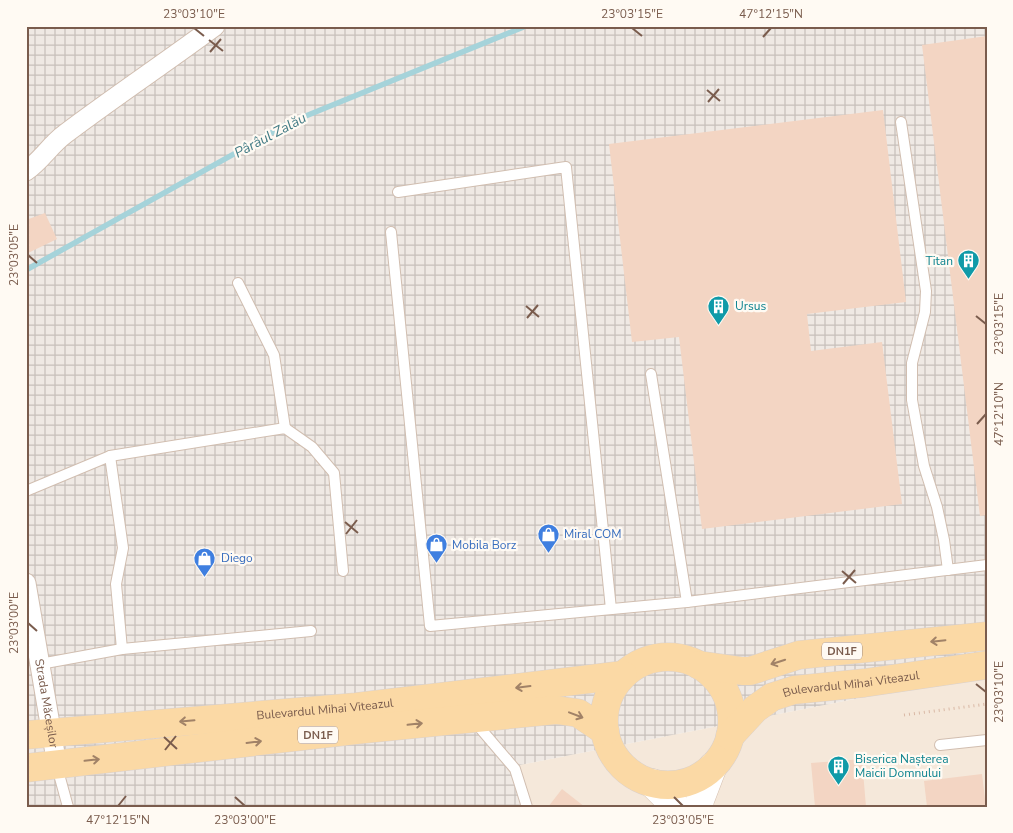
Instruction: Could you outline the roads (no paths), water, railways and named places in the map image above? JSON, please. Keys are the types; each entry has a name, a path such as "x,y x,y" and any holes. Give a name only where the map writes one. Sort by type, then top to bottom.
{"main road":[{"name":"DN1F","path":"699,664 717,680 726,694 732,710 730,736 726,748 713,766 695,779 675,785 652,783 637,777 620,763 608,744 604,731 604,715 610,693 623,675 642,662 656,658 678,657 699,664 750,671 799,655 987,636"},
{"name":"Bulevardul Mihai Viteazul","path":"730,736 755,709 772,697 794,690 864,683 987,665"},
{"name":"Bulevardul Mihai Viteazul","path":"39,734 356,707 623,675"},
{"name":"Bulevardul Mihai Viteazul","path":"26,768 556,710 578,714 604,731"}],"street":[{"path":"26,171 56,141 116,95 215,26"},
{"name":"Strada Măceșilor","path":"26,583 40,664 39,734 57,764"},
{"path":"699,807 713,766"},
{"path":"652,783 676,807"}],"lane":[{"path":"901,122 926,291 925,312 912,363 912,400 924,466 937,507 944,540 948,570"},
{"path":"398,192 566,167 612,609"},
{"path":"391,232 430,626 687,602 987,566"},
{"path":"238,283 274,355 285,428"},
{"path":"651,374 687,602"},
{"path":"26,491 110,456 285,428 312,447 334,473 343,571"},
{"path":"110,456 123,548 116,584 122,649"},
{"path":"40,664 122,649 311,631"},
{"path":"472,719 515,769 527,807"},
{"path":"940,745 987,740"},
{"path":"57,764 68,807"}],"waterway":[{"name":"Pârâul Zalău","path":"26,270 291,122 526,26"}],"place":[{"name":"Titan","path":"969,280"},
{"name":"Ursus","path":"719,325"},
{"name":"Miral COM","path":"548,553"},
{"name":"Mobila Borz","path":"436,564"},
{"name":"Diego","path":"205,577"},
{"name":"Biserica Nașterea Maicii Domnului","path":"839,785"}]}
